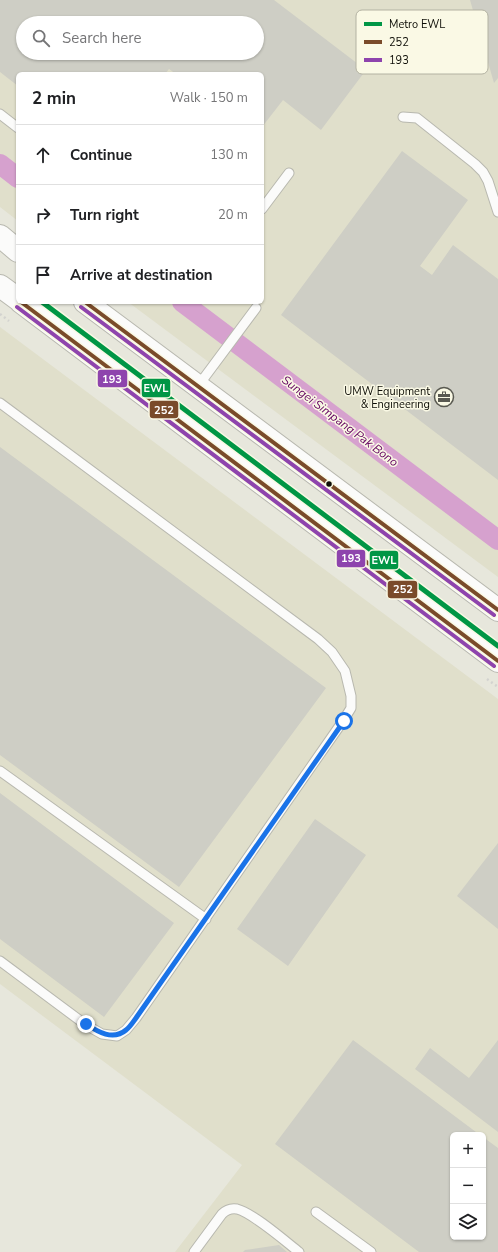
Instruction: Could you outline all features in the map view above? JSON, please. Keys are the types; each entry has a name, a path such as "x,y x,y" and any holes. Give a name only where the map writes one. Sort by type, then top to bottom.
{"main road":[{"path":"0,236 16,249"},
{"path":"0,286 16,298"},
{"path":"24,304 498,661"},
{"path":"88,304 498,610"}],"lane":[{"path":"0,114 16,126"},
{"path":"403,117 416,118 484,172 498,212"},
{"path":"264,206 289,173"},
{"path":"198,386 256,309"},
{"path":"0,403 318,639 332,652 345,671 351,696 351,708 344,721 136,1018 126,1030 117,1036 102,1034 0,961"},
{"path":"0,771 206,918"},
{"path":"194,1252 222,1214 226,1210 232,1209 249,1215 300,1252"},
{"path":"316,1212 371,1252"}],"shaded area":[{"path":"0,0 498,0 498,577 131,304 264,304 264,72 16,72 16,219 0,207"},
{"path":"0,327 498,699 498,1252 175,1252 242,1165 0,984"}],"building":[{"path":"0,0 274,0 356,62 356,74 363,74 321,130 283,100 264,124 264,72 173,72 169,69 167,72 16,72 16,84 0,72"},
{"path":"470,0 498,0 498,78 494,83 488,62 488,10 473,10"},
{"name":"UMW Equipment & Engineering","path":"402,151 468,200 420,266 432,275 453,245 498,279 498,480 281,315"},
{"path":"0,447 326,688 179,887 0,755"},
{"path":"0,793 174,923 104,1017 0,939"},
{"path":"315,819 366,855 288,966 237,929"},
{"path":"498,843 498,929 457,896"},
{"path":"353,1040 476,1132 450,1132 450,1240 486,1240 486,1139 498,1148 498,1252 419,1252 275,1144"},
{"path":"498,1040 498,1132 415,1069 430,1048 469,1078"},
{"path":"279,1245 287,1252 243,1252 245,1250"}],"waterway":[{"name":"Sungei Simpang Pak Bono","path":"0,164 16,176"},
{"name":"Sungei Simpang Pak Bono","path":"185,304 498,540"}],"metro line":[{"name":"EWL","path":"45,304 498,646"}],"transit line":[{"name":"252","path":"24,304 498,661"},
{"name":"252","path":"88,304 498,610"},
{"name":"193","path":"17,307 494,666"},
{"name":"193","path":"81,307 494,615"}],"place":[{"name":"UMW Equipment & Engineering","path":"444,397"}],"route":[{"path":"86,1024 102,1034 117,1036 126,1030 136,1018 344,721"}]}
